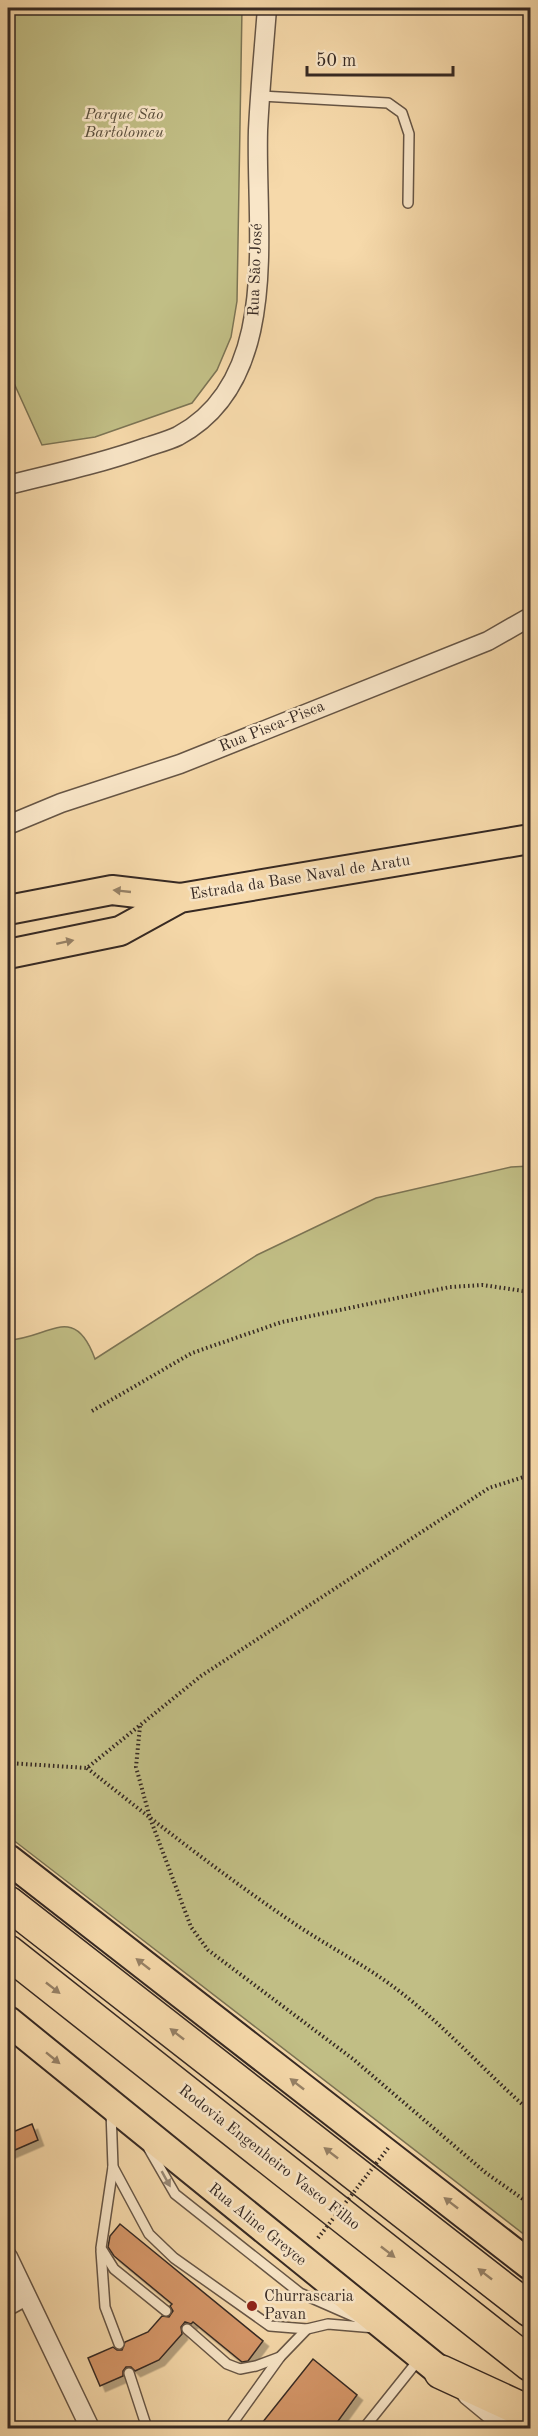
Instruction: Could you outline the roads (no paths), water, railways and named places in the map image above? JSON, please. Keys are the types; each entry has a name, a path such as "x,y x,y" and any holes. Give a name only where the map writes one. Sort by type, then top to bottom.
{"highway":[{"path":"8,1903 531,2310"},
{"name":"Rodovia Engenheiro Vasco Filho","path":"8,1952 531,2364"},
{"path":"431,2364 531,2413"}],"main road":[{"name":"Estrada da Base Naval de Aratu","path":"8,954 120,931 180,898 531,839"},
{"path":"8,910 112,890 180,898"},
{"path":"8,1859 531,2265"},
{"name":"Rua Aline Greyce","path":"8,2021 380,2329 431,2364"}],"street":[{"name":"Rua São José","path":"8,485 92,466 178,436 202,419 226,392 243,364 252,333 258,283 258,130 267,8"},
{"name":"Rua Pisca-Pisca","path":"8,825 61,803 180,765 488,641 531,617"},
{"path":"8,2257 90,2428"},
{"path":"8,2306 26,2296"},
{"name":"Rua Aline Greyce","path":"431,2364 507,2428"}],"lane":[{"path":"261,96 388,103 402,113 409,134 408,203"},
{"path":"111,2105 113,2167 101,2248 105,2307 119,2344"},
{"path":"113,2167 149,2234 174,2258 270,2326 307,2329 328,2324 380,2329"},
{"path":"101,2248 114,2269 166,2312"},
{"path":"187,2329 227,2364 240,2369 280,2357"},
{"path":"229,2428 280,2357 307,2329"},
{"path":"364,2428 431,2364"},
{"path":"129,2373 147,2428"}],"place":[{"name":"Churrascaria Pavan","path":"252,2306"}],"park label":[{"name":"Parque São Bartolomeu","path":"124,124"}]}
